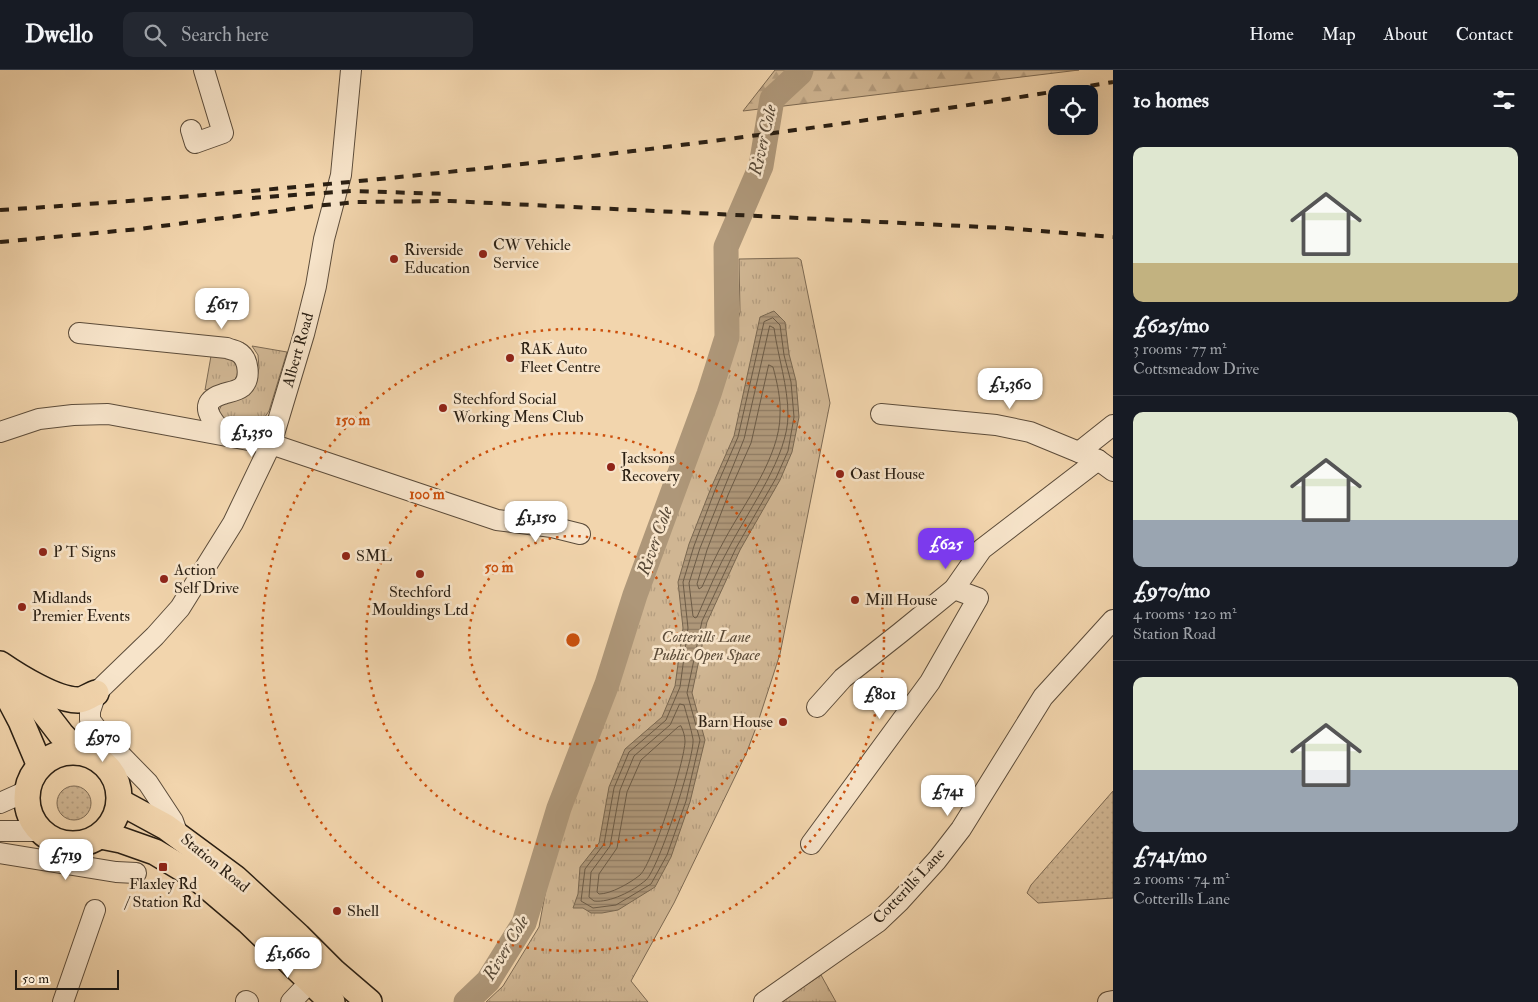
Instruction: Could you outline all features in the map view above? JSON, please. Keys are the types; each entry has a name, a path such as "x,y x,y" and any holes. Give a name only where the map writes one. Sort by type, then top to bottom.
{"main road":[{"path":"5,673 64,699 80,700 96,693"},
{"path":"5,673 78,752"},
{"path":"5,673 21,721 40,766"},
{"path":"64,752 78,752 95,757 109,768 118,784 120,802 117,815 110,827 101,836 86,843 70,845 54,841 40,831 28,813 26,802 31,777 40,766 51,757 64,752"},
{"path":"120,802 176,828"},
{"name":"Station Road","path":"176,828 235,878 334,972 369,1002"},
{"path":"101,836 121,840 156,852 195,876 248,921 332,1002"}],"street":[{"path":"191,130 194,143 223,133 204,70"},
{"name":"Albert Road","path":"96,693 155,636 180,608 233,523 271,444 304,334 340,175 351,70"},
{"path":"79,333 227,348 239,352 246,361 246,381 238,389 213,398 208,405 208,411 214,423 224,434"},
{"path":"0,432 39,419 73,415 108,414 224,434 271,444 497,520 552,527 580,534"},
{"path":"881,414 996,425 1030,432 1106,465"},
{"path":"1079,452 1113,424"},
{"path":"818,706 843,678 954,589 982,549 1106,465"},
{"path":"811,844 930,682 978,598 954,589"},
{"name":"Cotterills Lane","path":"764,1002 878,922 900,902 961,829 1043,697 1113,620"},
{"name":"Station Road","path":"96,693 90,711 90,720 102,736 148,783 176,828"},
{"path":"0,803 27,791"},
{"path":"0,831 40,831"},
{"path":"0,853 117,865 136,873"},
{"path":"63,1002 95,910"},
{"path":"290,1002 311,981"},
{"path":"1108,1002 1113,1001"}],"green space":[{"path":"775,70 1079,70 743,111"},
{"name":"Cotterills Lane Public Open Space","path":"798,258 801,260 830,403 780,654 746,754 674,903 631,981 648,1002 486,1002 503,986 539,927 549,873 578,777 602,724 624,666 660,551 698,454 722,382 740,312 739,259"},
{"path":"252,346 287,352 269,411 260,424 247,425 223,420 218,412 223,403 249,392 255,385 259,368 258,355"},
{"path":"227,355 242,369 232,384 205,390 211,356"},
{"path":"74,786 81,787 86,791 90,796 90,810 86,815 81,819 74,820 67,819 62,815 58,810 57,803 58,796 62,791 67,787"},
{"path":"1113,791 1113,898 1038,903 1027,893 1031,885"},
{"path":"821,975 836,1002 781,1002"}],"water":[{"path":"774,311 785,322 789,354 796,381 799,417 792,452 780,480 740,550 707,622 692,693 705,740 690,802 671,857 655,887 618,910 591,913 583,908 573,908 578,894 580,867 599,843 609,787 625,749 662,717 675,686 683,628 678,582 689,544 734,436 760,317"}],"waterway":[{"name":"River Cole","path":"466,1002 488,981 524,923 559,808 607,684 635,595 709,394 727,337 726,247 761,166 772,99 801,70"}],"railway":[{"path":"0,210 280,188 558,160 836,124 1113,82"},
{"path":"252,198 351,191 449,194"},
{"path":"0,242 139,229 357,202 450,201 1005,228 1113,237"}],"place":[{"name":"CW Vehicle Service","path":"483,254"},
{"name":"Riverside Education","path":"394,259"},
{"name":"RAK Auto Fleet Centre","path":"510,358"},
{"name":"Stechford Social Working Mens Club","path":"443,408"},
{"name":"Jacksons Recovery","path":"611,467"},
{"name":"Oast House","path":"840,474"},
{"name":"P T Signs","path":"43,552"},
{"name":"SML","path":"346,556"},
{"name":"Stechford Mouldings Ltd","path":"420,574"},
{"name":"Action Self Drive","path":"164,579"},
{"name":"Mill House","path":"855,600"},
{"name":"Midlands Premier Events","path":"22,607"},
{"name":"Barn House","path":"783,722"},
{"name":"Flaxley Rd / Station Rd","path":"163,867"},
{"name":"Shell","path":"337,911"}]}
